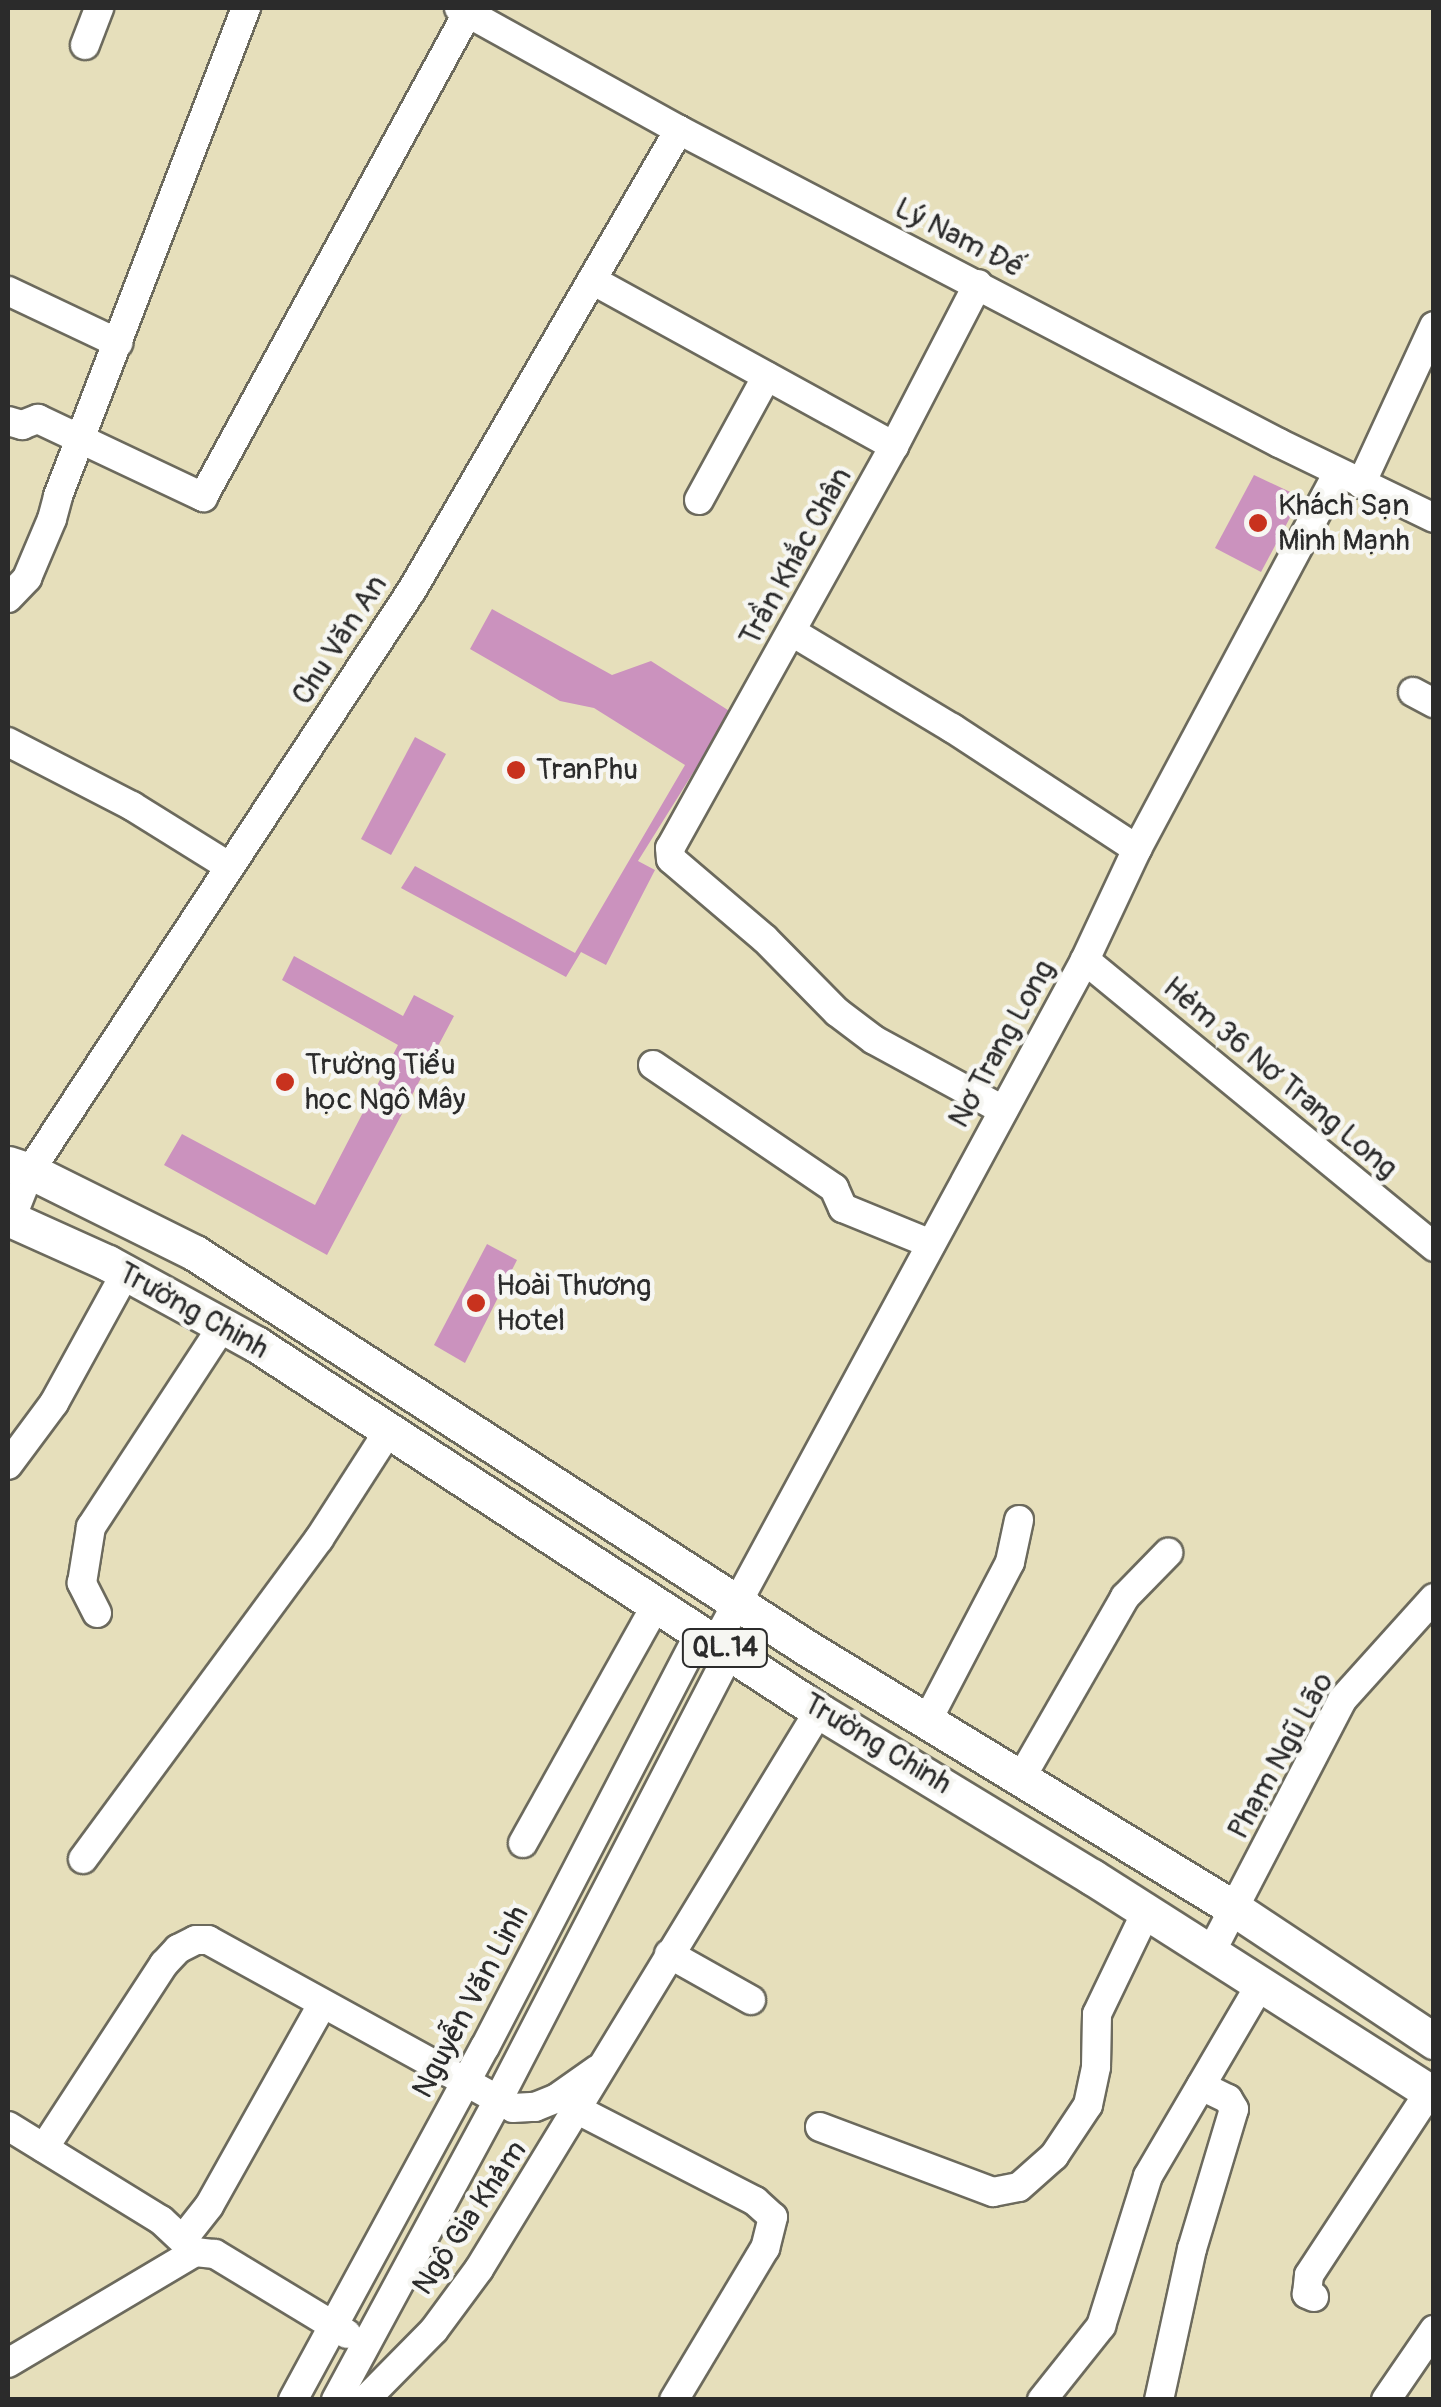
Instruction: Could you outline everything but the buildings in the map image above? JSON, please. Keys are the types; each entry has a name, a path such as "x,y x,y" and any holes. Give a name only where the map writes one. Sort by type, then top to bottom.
{"main road":[{"name":"Trường Chinh","path":"19,1167 195,1253 736,1602 1235,1910 1434,2040"},
{"name":"Trường Chinh","path":"9,1218 126,1272 223,1325 819,1711 1146,1912 1431,2094"}],"street":[{"path":"85,45 99,8"},
{"path":"8,598 27,578 246,8"},
{"path":"8,421 22,425 38,419 203,497 464,10"},
{"name":"Lý Nam Đế","path":"464,10 679,130 1350,479 1434,518"},
{"name":"Chu Văn An","path":"9,1218 19,1167 230,868 412,590 679,130"},
{"path":"592,280 894,446"},
{"name":"Trần Khắc Chân","path":"978,284 894,446 670,848 671,859 765,939 856,1027 1003,1110"},
{"path":"8,290 118,344"},
{"name":"Nơ Trang Long","path":"715,1642 1085,960 1136,849 1434,326"},
{"path":"698,500 767,376"},
{"path":"792,632 952,728 1136,849"},
{"path":"8,742 132,806 230,868"},
{"name":"Hẻm 36 Nơ Trang Long","path":"1085,960 1434,1247"},
{"path":"653,1065 834,1188 843,1208 931,1244"},
{"path":"8,1465 54,1403 126,1272"},
{"path":"96,1613 82,1583 91,1526 223,1325"},
{"path":"82,1859 320,1538 388,1430"},
{"path":"927,1721 1010,1562 1019,1520"},
{"path":"1021,1778 1126,1596 1168,1553"},
{"name":"Phạm Ngũ Lão","path":"1210,1954 1342,1700 1434,1598"},
{"path":"523,1843 658,1604"},
{"path":"336,2400 497,2102 715,1642"},
{"name":"Nguyễn Văn Linh","path":"294,2400 465,2084 715,1642"},
{"name":"Ngô Gia Khảm","path":"365,2400 434,2330 479,2269 612,2057 669,1954 819,1711"},
{"path":"820,2127 993,2192 1020,2188 1054,2156 1088,2104 1096,2068 1097,2014 1146,1912"},
{"path":"44,2148 164,1964 190,1941 208,1940 497,2102 522,2110 556,2098 612,2057"},
{"path":"669,1954 752,2000"},
{"path":"1042,2400 1101,2326 1138,2198 1260,1985"},
{"path":"8,2363 189,2246 322,2005"},
{"path":"1159,2400 1192,2249 1234,2109 1228,2099 1201,2086"},
{"path":"1314,2297 1307,2294 1309,2275 1431,2094"},
{"path":"578,2110 755,2201 774,2217 765,2248 674,2400"},
{"path":"8,2126 161,2220 189,2246 215,2254 400,2365"},
{"path":"1386,2400 1434,2330"}],"place":[{"name":"Khách Sạn Minh Mạnh","path":"1258,523"},
{"name":"TranPhu","path":"516,770"},
{"name":"Trường Tiểu học Ngô Mây","path":"285,1082"},
{"name":"Hoài Thương Hotel","path":"476,1303"}]}
